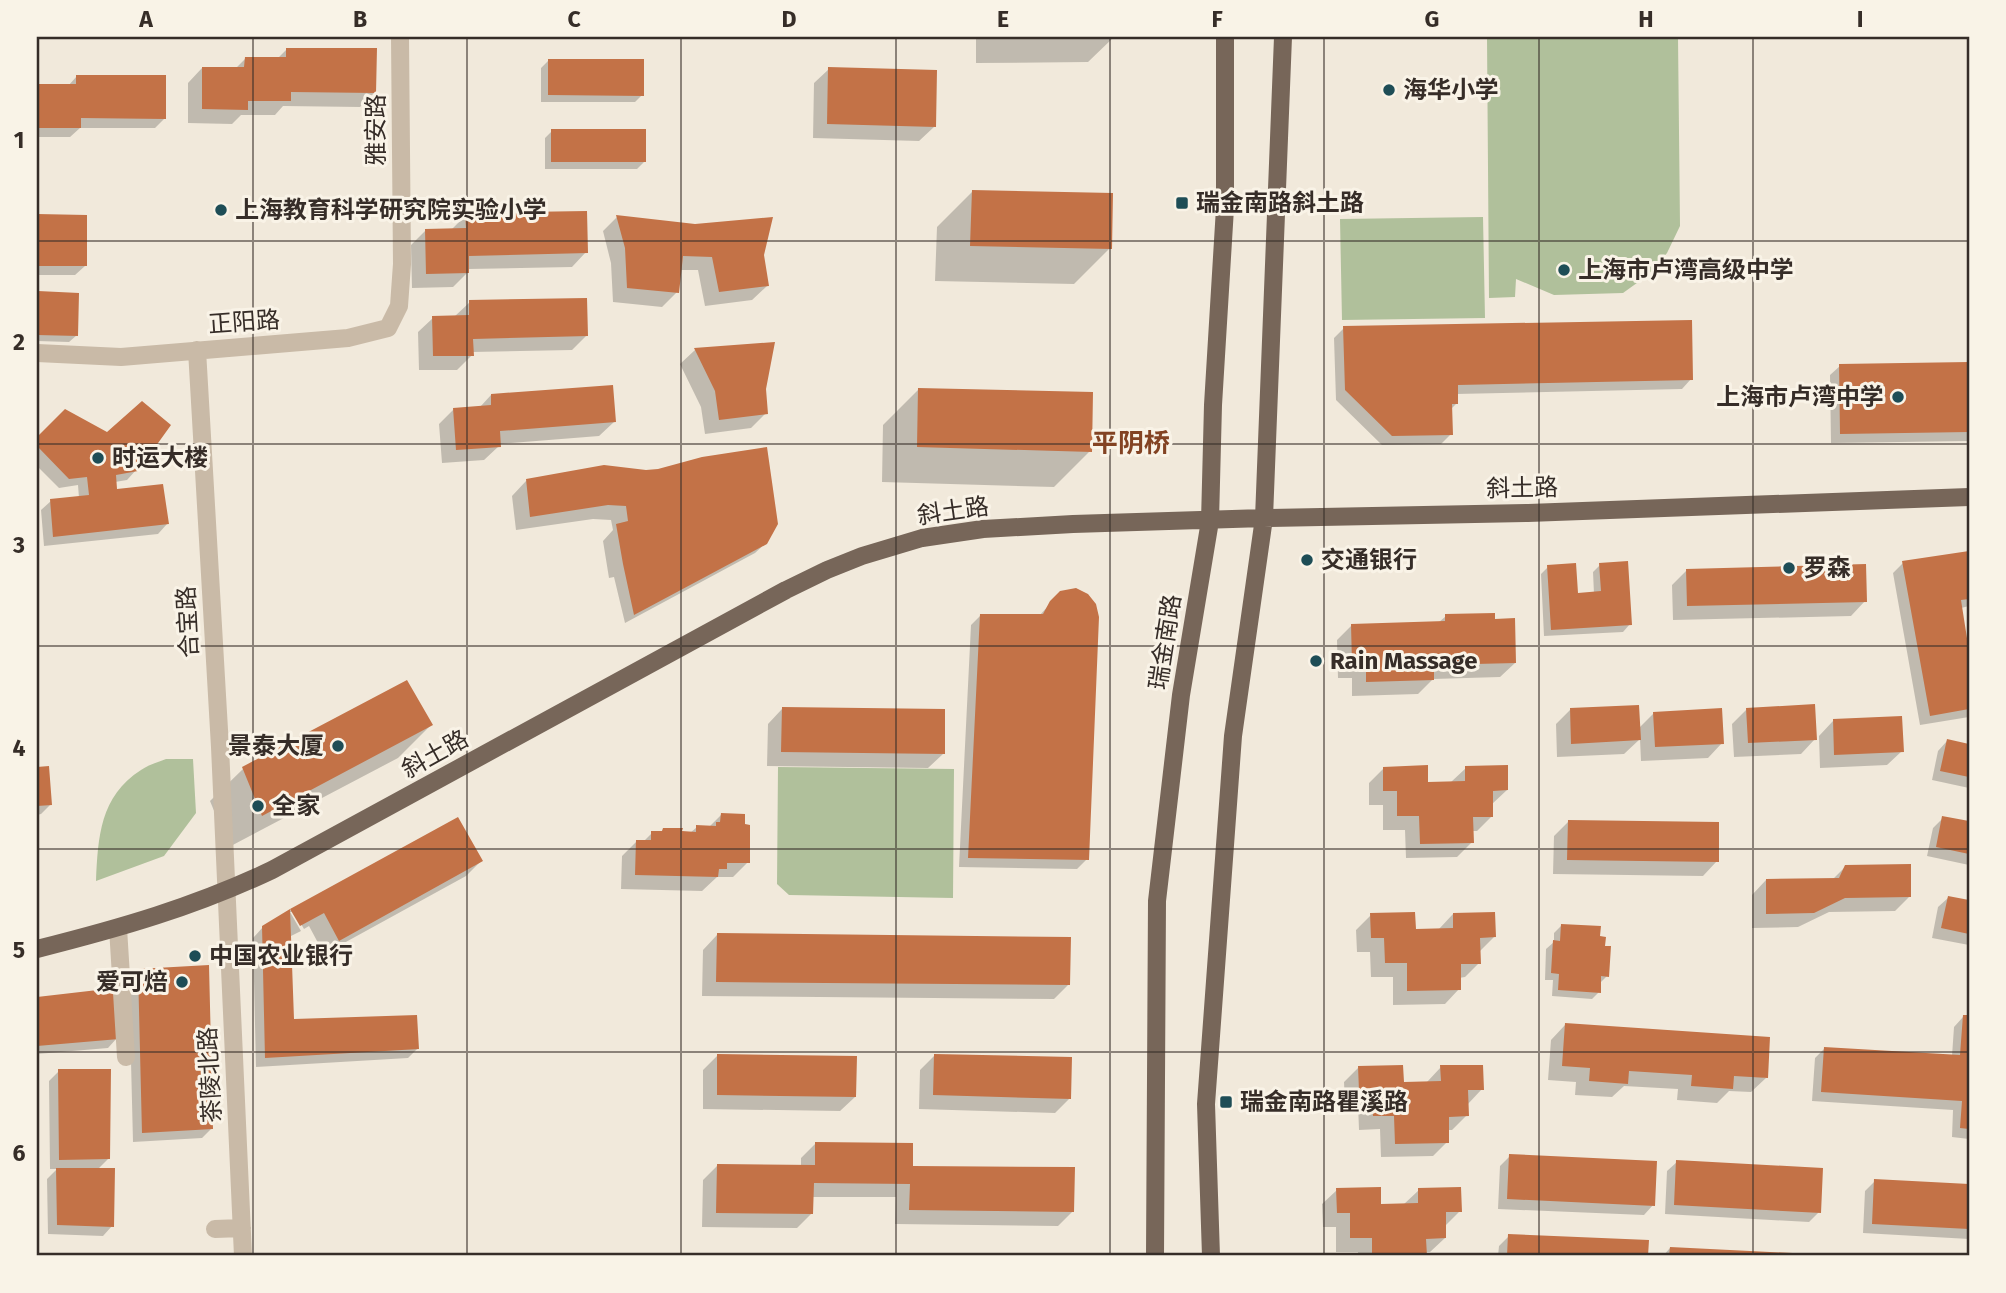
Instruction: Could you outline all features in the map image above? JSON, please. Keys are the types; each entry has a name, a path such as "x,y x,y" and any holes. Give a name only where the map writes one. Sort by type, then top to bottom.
{"main road":[{"name":"瑞金南路","path":"1155,1256 1157,901 1181,695 1210,521 1213,405 1225,208 1225,37"},
{"path":"1212,1256 1206,1104 1233,736 1264,518 1283,37"},
{"name":"斜土路","path":"37,948 168,913 227,891 272,870 786,590 862,556 922,538 983,529 1073,524 1528,513 1969,497"}],"street":[{"name":"雅安路","path":"400,37 402,264"},
{"name":"正阳路","path":"37,353 121,357 348,338 388,328 399,306 402,264"},
{"name":"合宝路","path":"197,350 227,891"},
{"name":"茶陵北路","path":"227,891 243,1256"},
{"path":"118,928 126,1057"},
{"path":"215,1229 242,1228"}],"green space":[{"path":"1487,37 1678,37 1680,226 1667,253 1648,275 1623,293 1554,295 1516,279 1515,297 1489,298"},
{"path":"1483,217 1485,318 1342,320 1340,219"},
{"path":"166,759 193,759 196,813 164,856 96,881 100,833 109,805 127,780 144,768"},
{"path":"778,767 954,769 953,898 789,895 777,884"}],"building":[{"path":"286,48 377,48 376,93 291,92 291,101 248,101 248,110 202,109 202,67 244,67 245,57 286,57"},
{"path":"548,59 644,59 644,96 548,95"},
{"path":"828,67 937,70 936,127 827,124"},
{"path":"76,75 166,75 166,119 81,118 81,128 37,128 37,84 76,84"},
{"path":"551,129 646,129 646,162 551,162"},
{"path":"972,190 1113,193 1112,249 970,246"},
{"path":"587,211 588,253 469,256 469,273 426,274 425,229 466,228 465,213"},
{"path":"37,214 87,215 87,266 37,266"},
{"path":"616,215 695,224 773,217 764,255 769,286 719,292 712,257 683,256 679,293 627,288 625,248"},
{"path":"38,291 79,293 78,336 37,335"},
{"path":"587,298 588,336 473,339 474,356 433,356 432,316 469,315 469,300"},
{"path":"1692,320 1693,380 1458,385 1458,404 1452,404 1453,435 1392,436 1345,390 1343,326"},
{"path":"775,342 766,389 768,414 719,420 715,391 694,348"},
{"path":"1969,362 1969,432 1840,434 1839,364"},
{"path":"613,385 616,422 500,431 501,447 456,450 453,408 491,405 491,394"},
{"path":"918,388 1093,392 1092,452 917,447"},
{"name":"时运大楼","path":"142,401 171,425 138,471 116,475 117,489 163,484 169,524 53,537 50,499 89,495 87,477 69,479 37,446 37,437 65,409 107,432"},
{"path":"767,447 778,524 767,544 634,615 616,524 628,521 626,506 608,505 530,517 526,479 604,465 658,469 702,457"},
{"path":"1969,551 1969,599 1961,600 1969,651 1969,709 1930,716 1902,561"},
{"path":"1628,561 1632,625 1551,630 1547,565 1576,563 1578,593 1601,591 1599,563"},
{"path":"1866,564 1867,602 1687,606 1686,569"},
{"path":"1076,588 1088,594 1096,604 1099,617 1089,860 968,858 980,614 1043,614 1060,591"},
{"path":"1495,613 1495,619 1515,618 1516,663 1434,665 1434,680 1366,682 1366,664 1352,664 1351,624 1445,621 1445,614"},
{"name":"景泰大厦","path":"407,680 433,725 262,816 242,767"},
{"path":"1815,704 1817,740 1748,743 1746,708"},
{"path":"1639,705 1641,740 1571,744 1570,708"},
{"path":"782,707 945,709 945,754 781,752"},
{"path":"1722,708 1724,744 1655,747 1653,712"},
{"path":"1902,716 1904,752 1834,755 1833,719"},
{"path":"1947,739 1969,744 1969,777 1940,771"},
{"path":"1428,765 1428,782 1465,781 1465,766 1508,765 1508,790 1493,791 1493,817 1473,817 1474,843 1420,844 1419,816 1397,816 1397,791 1383,791 1383,767"},
{"path":"49,766 52,805 37,806 37,767"},
{"path":"721,813 745,814 745,824 750,825 750,863 727,863 727,869 719,869 718,877 635,875 636,840 651,840 651,831 662,831 663,828 683,828 682,831 696,832 696,825 716,826 716,822 720,822"},
{"path":"1942,816 1969,821 1969,854 1936,847"},
{"path":"458,817 483,861 339,941 324,913 300,926 290,909"},
{"path":"1568,820 1719,822 1719,862 1567,860"},
{"path":"1911,864 1911,897 1845,898 1814,913 1766,914 1766,879 1839,878 1845,865"},
{"path":"1948,896 1969,900 1969,934 1941,928"},
{"path":"290,909 294,1019 417,1015 419,1049 265,1058 262,926"},
{"path":"1415,912 1416,929 1453,928 1453,913 1495,912 1496,937 1480,938 1481,964 1461,964 1461,990 1407,991 1407,963 1385,963 1384,938 1371,938 1370,913"},
{"path":"1561,924 1601,926 1600,936 1606,937 1605,946 1611,946 1609,977 1601,976 1601,993 1558,990 1559,974 1551,973 1553,940 1560,941"},
{"path":"717,933 1071,937 1070,985 716,982"},
{"path":"209,965 213,1129 142,1133 138,969"},
{"path":"115,988 119,1039 37,1046 37,997"},
{"path":"1963,1015 1969,1015 1969,1129 1960,1128 1962,1101 1821,1092 1824,1047 1960,1055"},
{"path":"1565,1023 1770,1037 1768,1078 1734,1076 1733,1089 1691,1086 1692,1075 1629,1071 1628,1084 1589,1081 1590,1068 1562,1066"},
{"path":"717,1054 857,1056 856,1097 717,1095"},
{"path":"934,1054 1072,1057 1071,1099 933,1095"},
{"path":"1403,1065 1404,1082 1441,1081 1440,1065 1483,1065 1484,1090 1468,1090 1469,1116 1449,1117 1449,1143 1395,1144 1394,1116 1373,1116 1372,1091 1359,1091 1358,1066"},
{"path":"58,1069 111,1069 110,1159 59,1160"},
{"path":"815,1142 913,1143 913,1166 1075,1167 1074,1212 909,1210 910,1184 814,1183 813,1214 716,1213 717,1164 815,1165"},
{"path":"1509,1154 1657,1161 1655,1206 1507,1199"},
{"path":"1676,1160 1823,1168 1821,1213 1674,1205"},
{"path":"56,1168 115,1168 114,1227 57,1225"},
{"path":"1874,1179 1969,1184 1969,1229 1872,1224"},
{"path":"1381,1187 1381,1204 1418,1203 1418,1188 1461,1187 1462,1212 1446,1212 1446,1238 1426,1239 1427,1256 1372,1256 1372,1238 1350,1238 1350,1213 1337,1213 1336,1188"},
{"path":"1508,1234 1649,1240 1648,1256 1507,1256"},
{"path":"1670,1247 1812,1254 1812,1256 1669,1256"}],"place":[{"name":"海华小学","path":"1389,90"},
{"name":"瑞金南路斜土路","path":"1182,203"},
{"name":"上海教育科学研究院实验小学","path":"221,210"},
{"name":"上海市卢湾高级中学","path":"1564,270"},
{"name":"上海市卢湾中学","path":"1898,397"},
{"name":"时运大楼","path":"98,458"},
{"name":"交通银行","path":"1307,560"},
{"name":"罗森","path":"1789,568"},
{"name":"Rain Massage","path":"1316,661"},
{"name":"景泰大厦","path":"338,746"},
{"name":"全家","path":"258,806"},
{"name":"中国农业银行","path":"195,956"},
{"name":"爱可焙","path":"182,982"},
{"name":"瑞金南路瞿溪路","path":"1226,1102"}],"district":[{"name":"平阴桥","path":"1131,443"}]}
